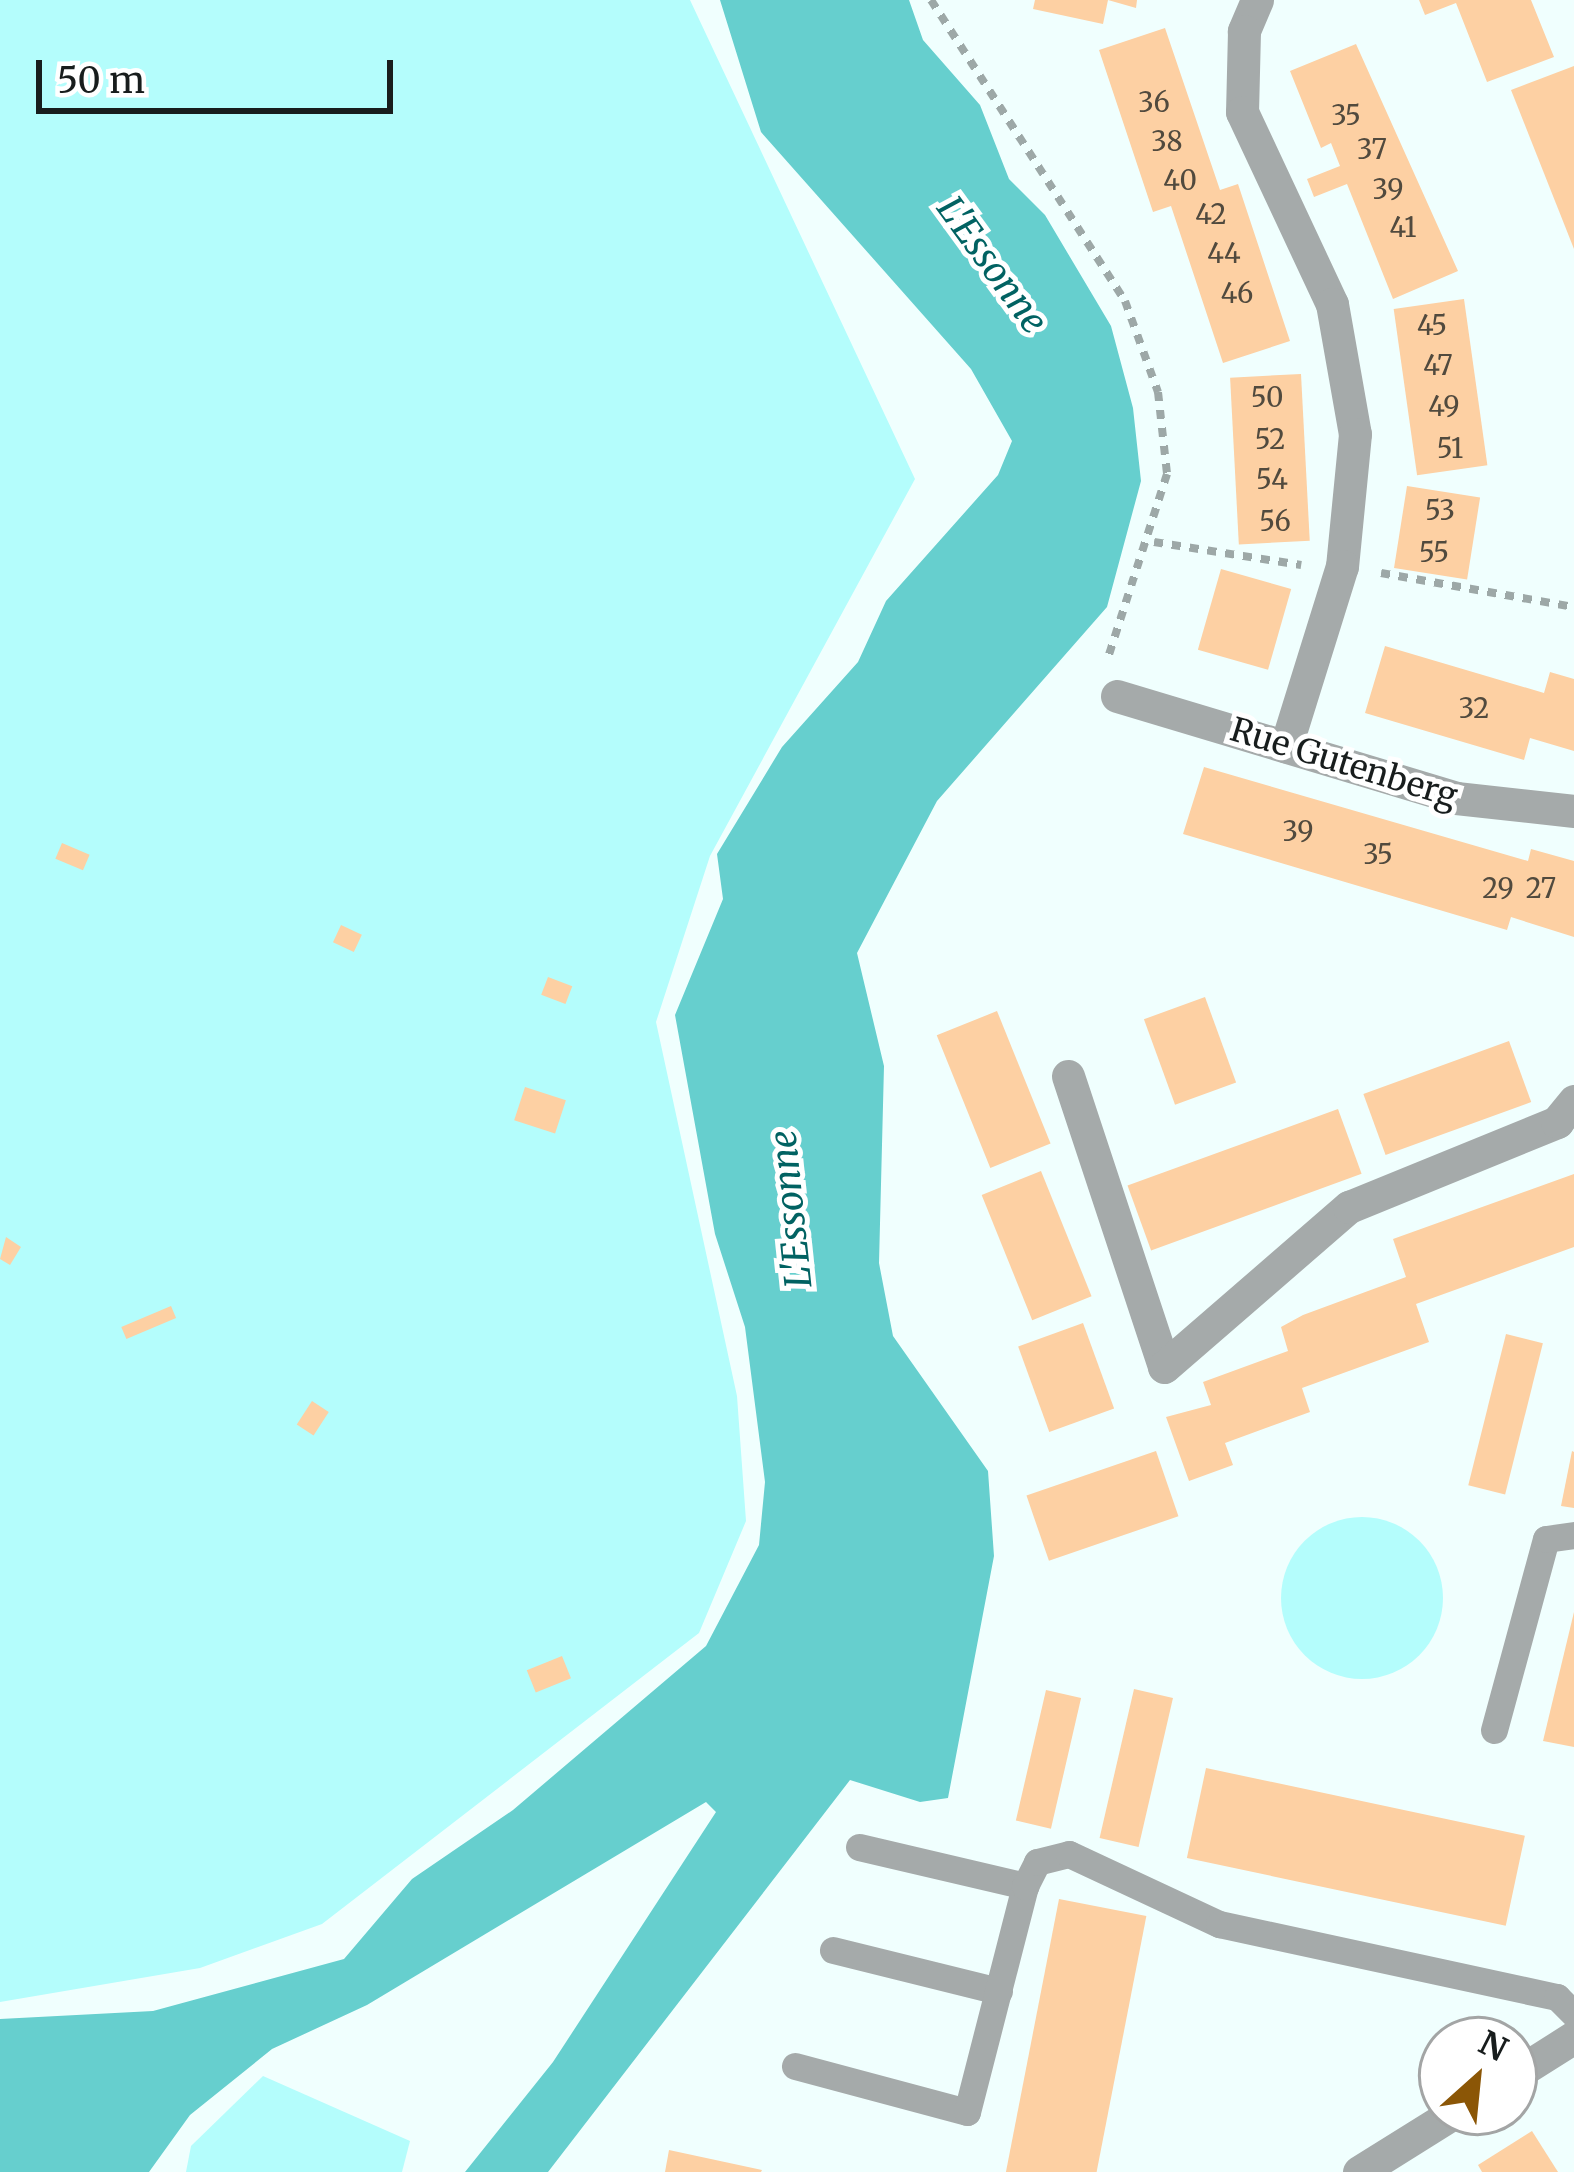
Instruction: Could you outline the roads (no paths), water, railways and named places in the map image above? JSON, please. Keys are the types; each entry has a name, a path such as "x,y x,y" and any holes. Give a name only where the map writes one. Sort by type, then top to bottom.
{"street":[{"path":"1257,0 1244,31 1242,112 1308,243 1348,364 1354,490 1342,566 1286,746"},
{"name":"Rue Gutenberg","path":"1117,696 1456,798 1574,811"},
{"path":"1068,1076 1164,1367 1349,1208 1557,1123 1574,1101"},
{"path":"1538,2059 1574,2037"},
{"path":"1359,2172 1418,2135"}],"lane":[{"path":"1494,1730 1546,1539 1574,1535"},
{"path":"860,1847 1025,1886"},
{"path":"795,2066 968,2112 1025,1886 1037,1862 1069,1854 1219,1924 1568,1998"},
{"path":"833,1950 999,1991"}],"water":[{"name":"L'Essonne","path":"720,0 909,0 923,40 980,105 1009,179 1045,215 1111,326 1133,408 1141,481 1107,607 937,801 857,953 884,1066 879,1263 893,1336 988,1471 994,1556 948,1798 920,1802 850,1780 548,2172 465,2172 553,2062 716,1812 706,1802 367,2005 272,2049 190,2115 149,2172 0,2172 0,2019 153,2011 344,1959 412,1879 513,1810 706,1646 759,1545 765,1482 745,1327 715,1234 675,1015 723,899 717,854 782,747 858,662 886,601 998,475 1012,441 971,369 761,132"}]}
